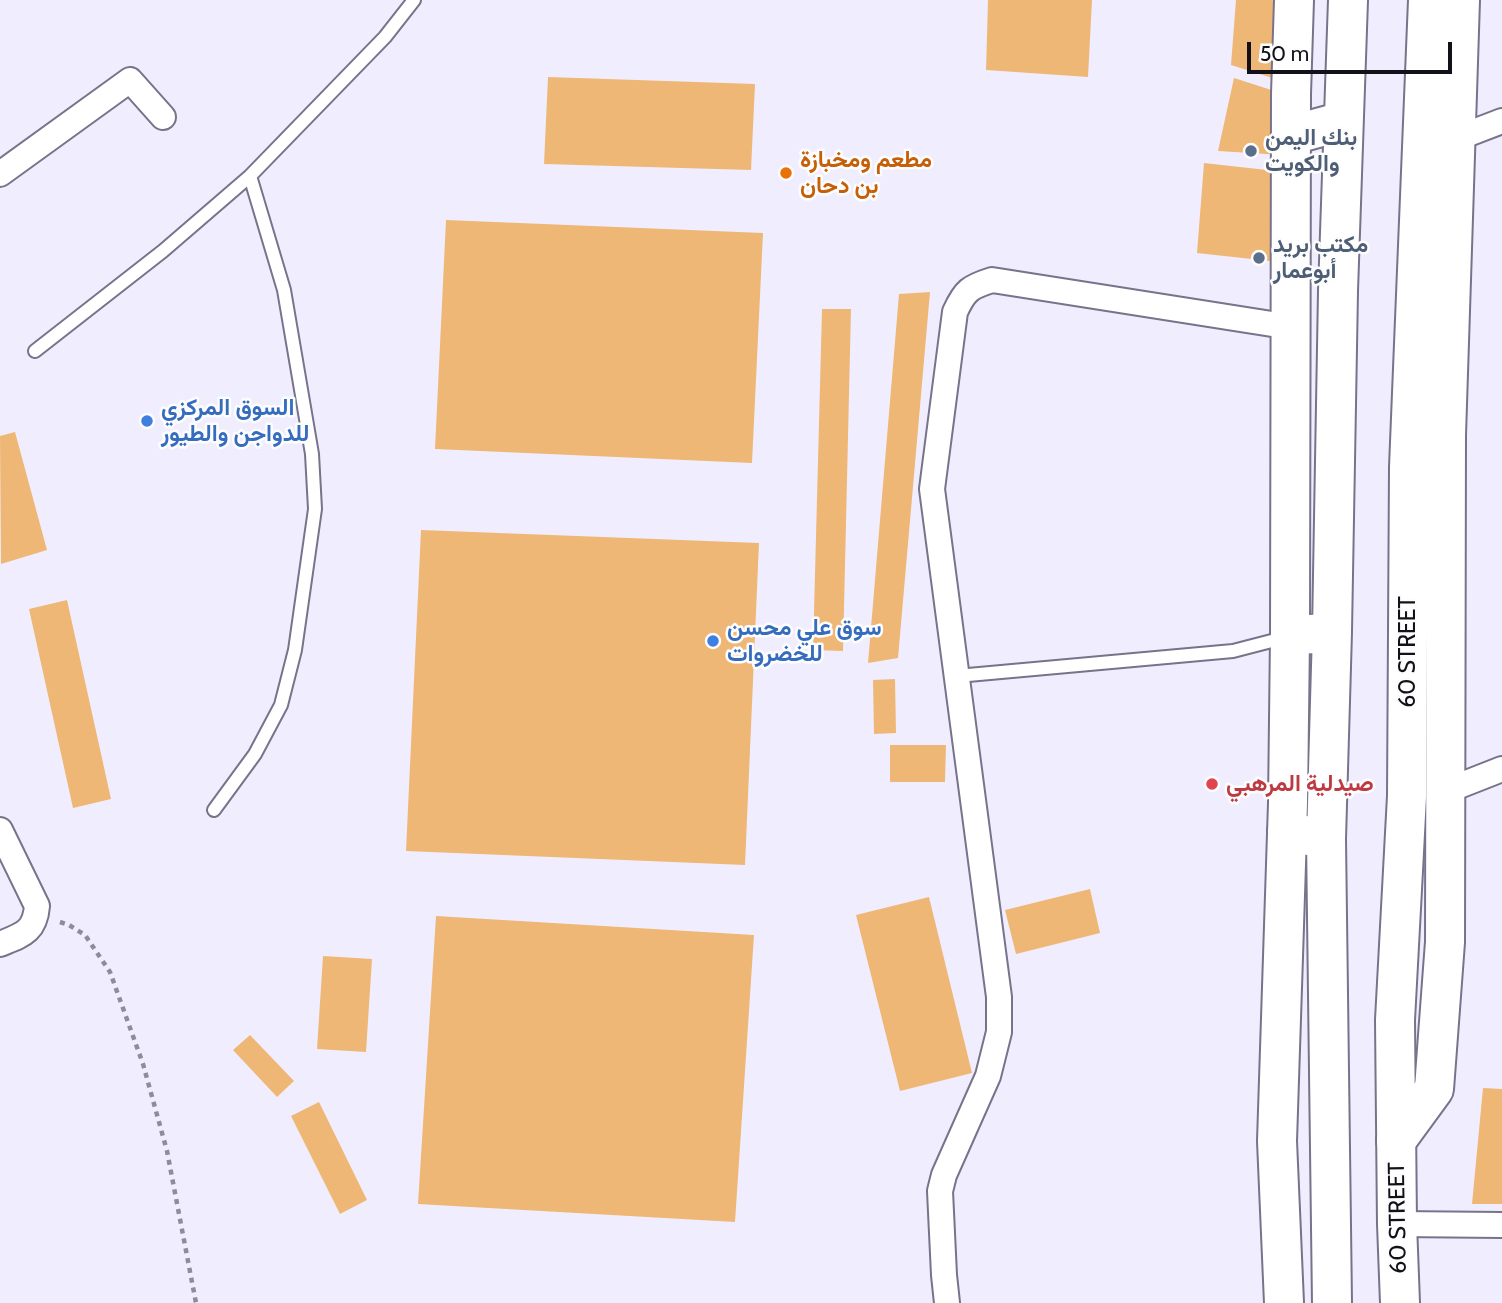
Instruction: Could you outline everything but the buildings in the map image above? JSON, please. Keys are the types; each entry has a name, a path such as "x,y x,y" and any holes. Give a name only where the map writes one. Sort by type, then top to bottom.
{"main road":[{"path":"1284,1303 1277,1142 1290,636 1294,0"},
{"path":"1332,1303 1326,839 1338,291 1348,0"},
{"name":"60 STREET","path":"1400,1303 1395,1020 1407,796 1409,467 1438,142 1427,0"},
{"path":"1396,1141 1434,1089 1445,942 1446,435 1438,142 1460,0"},
{"path":"1292,135 1343,121"},
{"path":"1290,636 1332,632"},
{"path":"1287,832 1326,839"}],"street":[{"path":"0,174 130,80 163,117"},
{"path":"1438,142 1502,121"},
{"path":"947,1303 940,1191 944,1174 988,1076 999,1032 999,997 932,489 955,312 962,297 974,286 992,280 1291,327"},
{"path":"1446,791 1502,769"},
{"path":"0,830 37,906 32,926 21,936 0,944"},
{"path":"1397,1224 1502,1225"}],"lane":[{"path":"35,351 163,251 250,176 384,37 414,0"},
{"path":"214,810 255,754 281,705 295,650 315,509 312,454 284,290 250,176"},
{"path":"957,676 1233,651 1290,636"}],"path":[{"path":"36,915 69,925 85,935 110,972 158,1112 196,1303"}],"place":[{"name":"بنك اليمن والكويت","path":"1251,151"},
{"name":"مطعم ومخبازة بن دحان","path":"786,173"},
{"name":"مكتب بريد أبوعمار","path":"1259,258"},
{"name":"السوق المركزي للدواجن والطيور","path":"147,421"},
{"name":"سوق علي محسن للخضروات","path":"713,641"},
{"name":"صيدلية المرهبي","path":"1212,784"}]}
